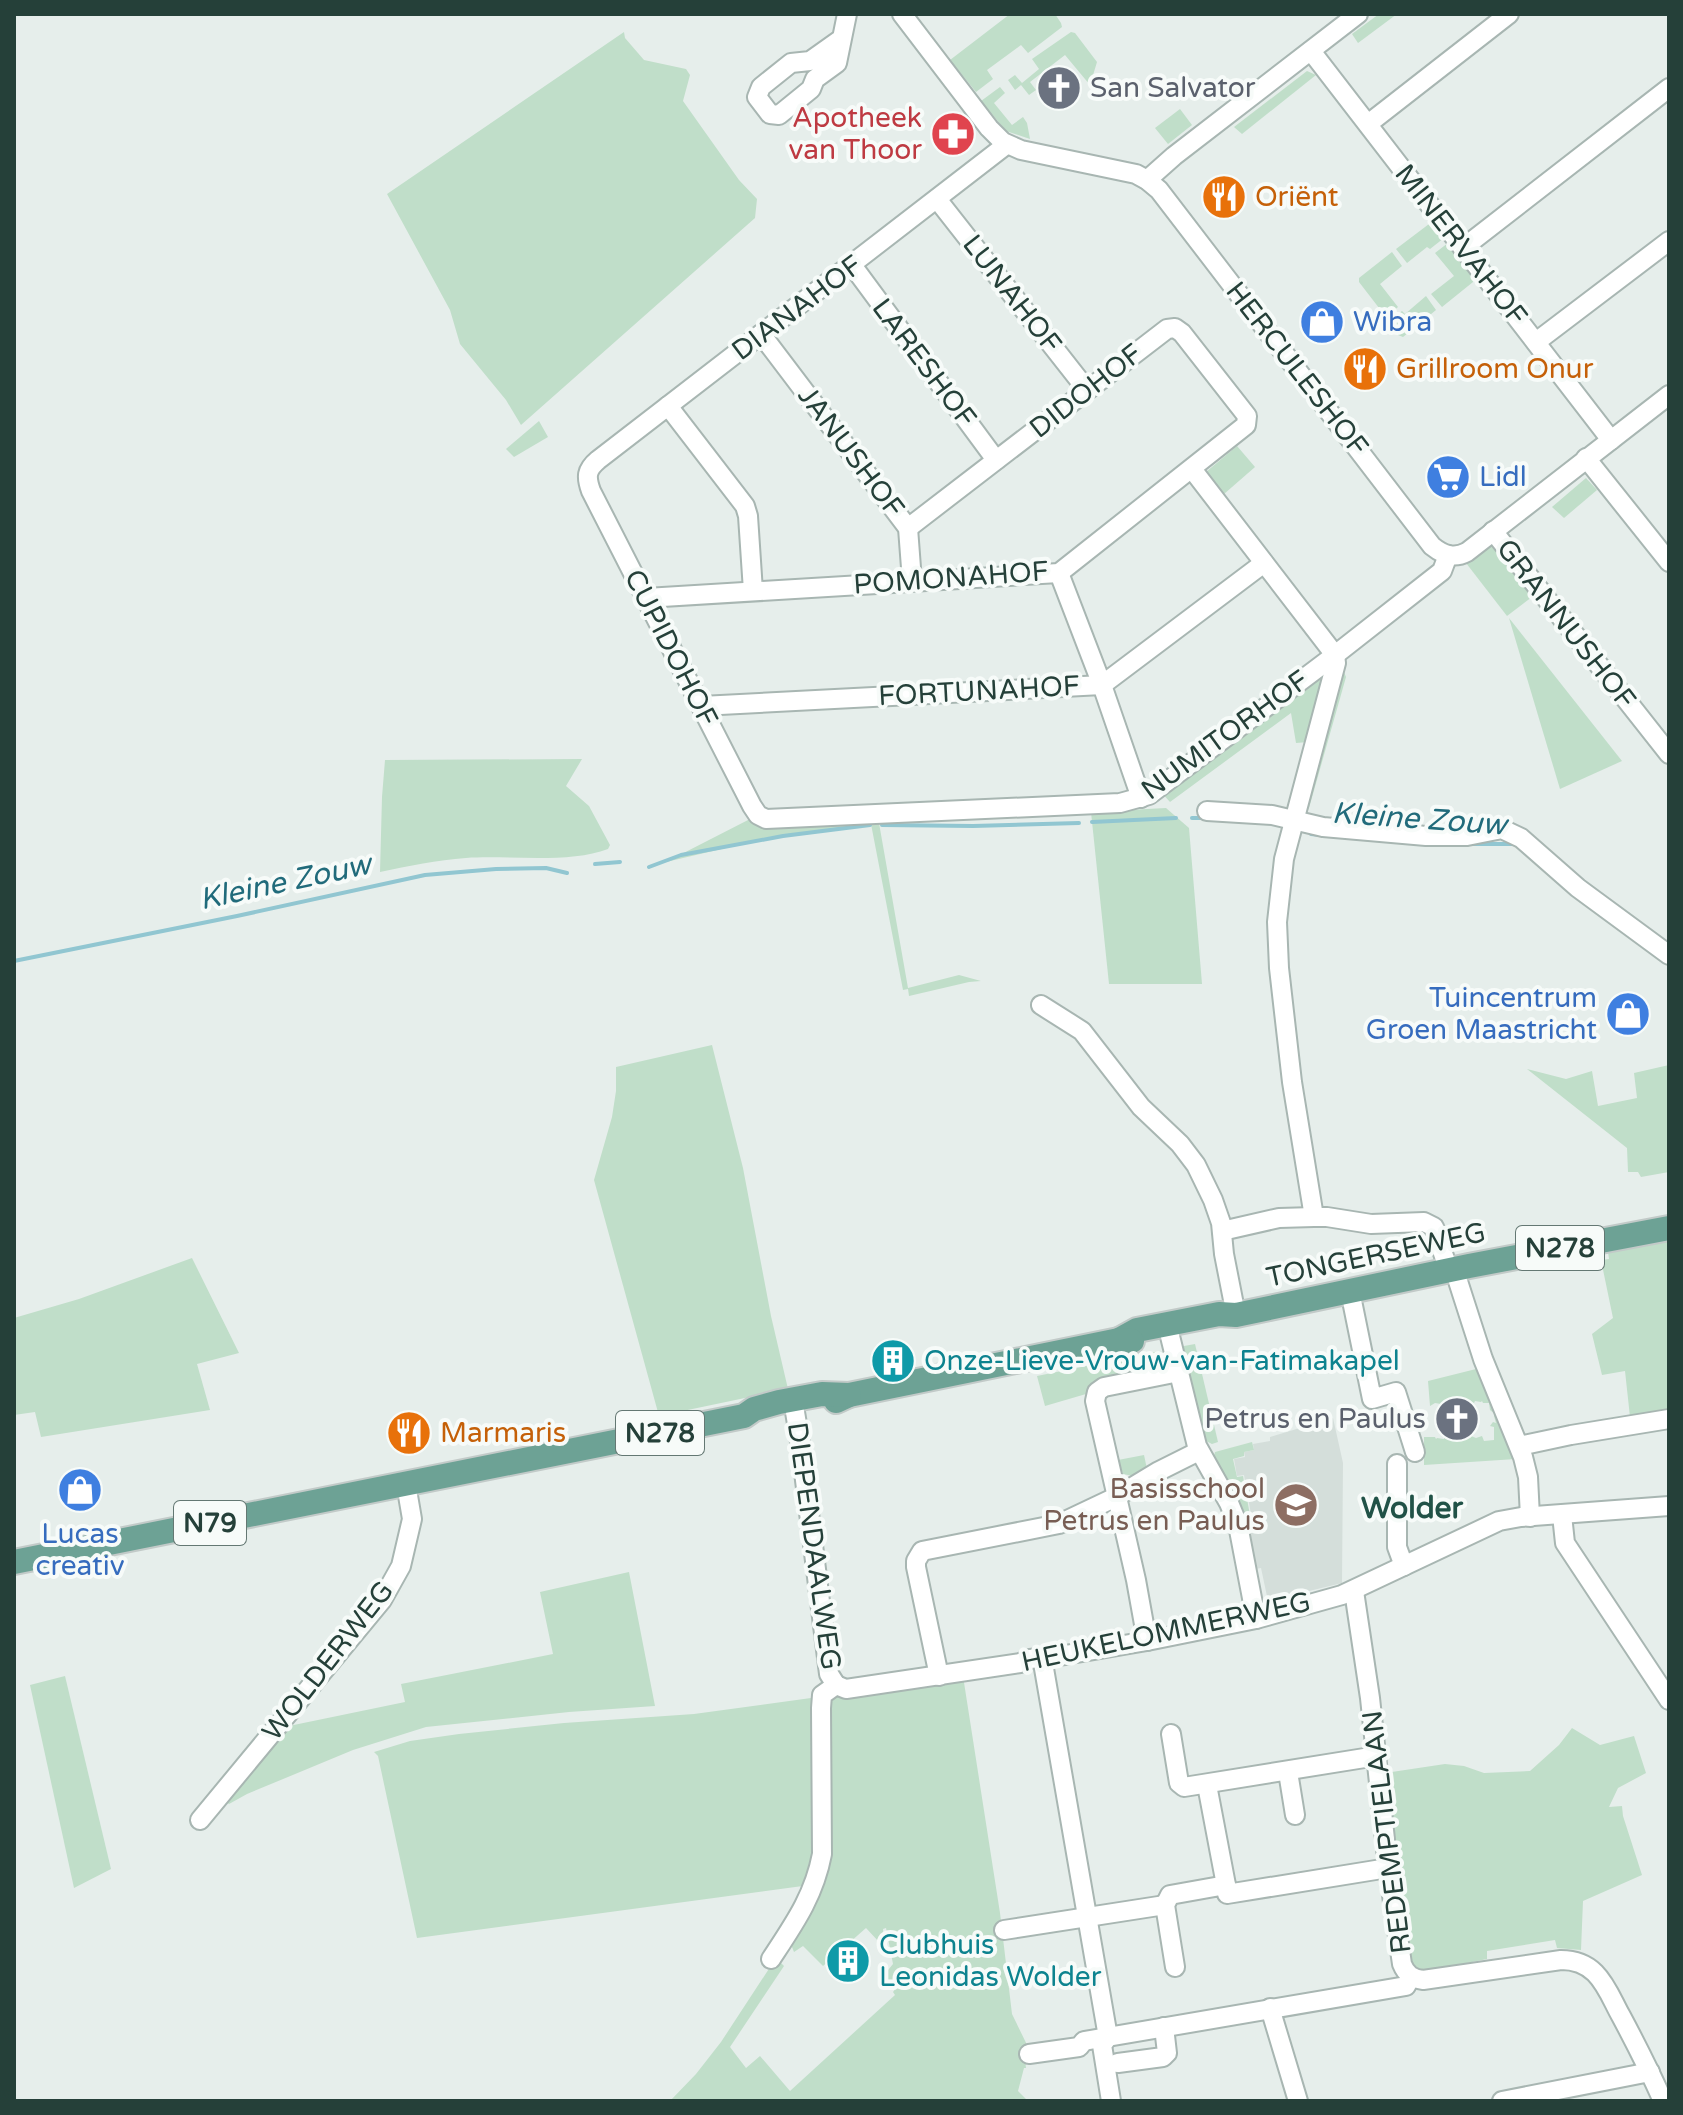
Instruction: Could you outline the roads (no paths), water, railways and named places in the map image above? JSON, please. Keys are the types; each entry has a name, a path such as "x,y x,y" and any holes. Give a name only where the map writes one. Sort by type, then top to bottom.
{"main road":[{"name":"TONGERSEWEG","path":"794,1406 825,1406 849,1395 1119,1340 1139,1341 1168,1330 1221,1324 1236,1315 1669,1228"},
{"name":"N278","path":"583,1448 744,1416 756,1419 794,1406"},
{"name":"N79","path":"14,1562 583,1448"}],"street":[{"path":"841,39 810,61 791,63 761,87 757,97 770,114 779,115 811,89 815,79 837,63 847,14"},
{"path":"902,14 989,128 1006,145 1034,154 1132,173 1147,180 1358,14"},
{"path":"1368,124 1509,14"},
{"name":"MINERVAHOF","path":"1311,51 1611,440"},
{"path":"1463,248 1669,88"},
{"name":"DIANAHOF","path":"588,471 598,460 1006,145"},
{"name":"HERCULESHOF","path":"1147,180 1163,195 1432,546 1448,555"},
{"name":"LUNAHOF","path":"937,199 1087,390"},
{"path":"1536,342 1669,241"},
{"name":"LARESHOF","path":"852,265 996,460"},
{"name":"DIDOHOF","path":"908,528 1167,329 1175,328 1182,333 1247,416"},
{"name":"JANUSHOF","path":"761,334 908,528 912,581"},
{"path":"1448,555 1463,554 1669,395"},
{"path":"668,406 745,506 753,591"},
{"name":"POMONAHOF","path":"646,598 1059,573 1246,425 1247,416"},
{"path":"1586,458 1667,554"},
{"path":"1192,469 1335,655 1336,663 1284,859 1277,922 1279,968 1296,1111 1314,1217"},
{"name":"CUPIDOHOF","path":"588,471 591,491 755,811 766,819"},
{"name":"GRANNUSHOF","path":"1493,531 1669,754"},
{"name":"NUMITORHOF","path":"766,819 1120,803 1141,798 1156,791 1442,571 1448,555"},
{"name":"FORTUNAHOF","path":"701,706 1102,685 1264,563"},
{"path":"1059,573 1141,798"},
{"path":"1207,811 1272,815 1353,831 1446,837 1502,829 1521,838 1578,888 1669,955"},
{"path":"1041,1005 1082,1031 1141,1107 1189,1155 1213,1200 1222,1231 1236,1315"},
{"path":"1222,1231 1279,1218 1314,1217 1371,1224 1422,1222 1435,1228 1519,1446 1528,1477 1530,1517"},
{"path":"1350,1291 1379,1397 1396,1392 1415,1452"},
{"path":"1168,1330 1199,1451 1238,1525 1256,1619"},
{"path":"1147,1641 1095,1401 1097,1392 1104,1387 1179,1372"},
{"name":"DIEPENDAALWEG","path":"771,1959 812,1892 820,1864 822,1695 836,1685 829,1674 794,1406"},
{"path":"1519,1446 1669,1419"},
{"path":"939,1676 916,1567 922,1551 1053,1526 1116,1497 1199,1451"},
{"path":"1397,1464 1397,1547 1404,1566"},
{"name":"WOLDERWEG","path":"200,1820 382,1600 401,1566 412,1519 406,1484"},
{"name":"HEUKELOMMERWEG","path":"836,1685 846,1689 939,1676 1256,1619 1354,1591 1491,1524 1530,1517 1669,1506"},
{"path":"1562,1515 1565,1543 1669,1700"},
{"name":"REDEMPTIELAAN","path":"1354,1591 1402,1964 1411,1977 1423,1980 1561,1960 1577,1962 1593,1970 1603,1982 1663,2101"},
{"path":"1042,1657 1108,2037 1102,2045 1111,2101"},
{"path":"1171,1734 1180,1785 1187,1788 1377,1756"},
{"path":"1288,1772 1295,1815"},
{"path":"1207,1785 1227,1894 1388,1868"},
{"path":"1175,1967 1165,1905 1170,1895 1226,1885"},
{"path":"1004,1930 1165,1905"},
{"path":"1029,2054 1079,2047 1084,2041 1406,1986 1411,1977"},
{"path":"1270,2008 1298,2101"},
{"path":"1118,2063 1163,2057 1167,2053 1164,2027"},
{"path":"1502,2101 1650,2072"}],"waterway":[{"name":"Kleine Zouw","path":"1092,822 1176,818"},
{"name":"Kleine Zouw","path":"1192,818 1207,818"},
{"name":"Kleine Zouw","path":"882,825 1079,823"},
{"name":"Kleine Zouw","path":"649,867 681,855 783,836 870,825"},
{"name":"Kleine Zouw","path":"1311,834 1321,835"},
{"name":"Kleine Zouw","path":"1473,844 1516,844"},
{"name":"Kleine Zouw","path":"595,864 620,862"},
{"name":"Kleine Zouw","path":"14,961 425,875 546,868 567,873"}],"place":[{"name":"San Salvator","path":"1059,88"},
{"name":"Apotheek van Thoor","path":"953,134"},
{"name":"Oriënt","path":"1224,197"},
{"name":"Wibra","path":"1322,322"},
{"name":"Grillroom Onur","path":"1365,369"},
{"name":"Lidl","path":"1448,477"},
{"name":"Tuincentrum Groen Maastricht","path":"1628,1014"},
{"name":"Onze-Lieve-Vrouw-van-Fatimakapel","path":"893,1361"},
{"name":"Petrus en Paulus","path":"1457,1419"},
{"name":"Marmaris","path":"409,1433"},
{"name":"Lucas creativ","path":"80,1490"},
{"name":"Basisschool Petrus en Paulus","path":"1296,1505"},
{"name":"Clubhuis Leonidas Wolder","path":"848,1961"}],"district":[{"name":"Wolder","path":"1412,1508"}]}
